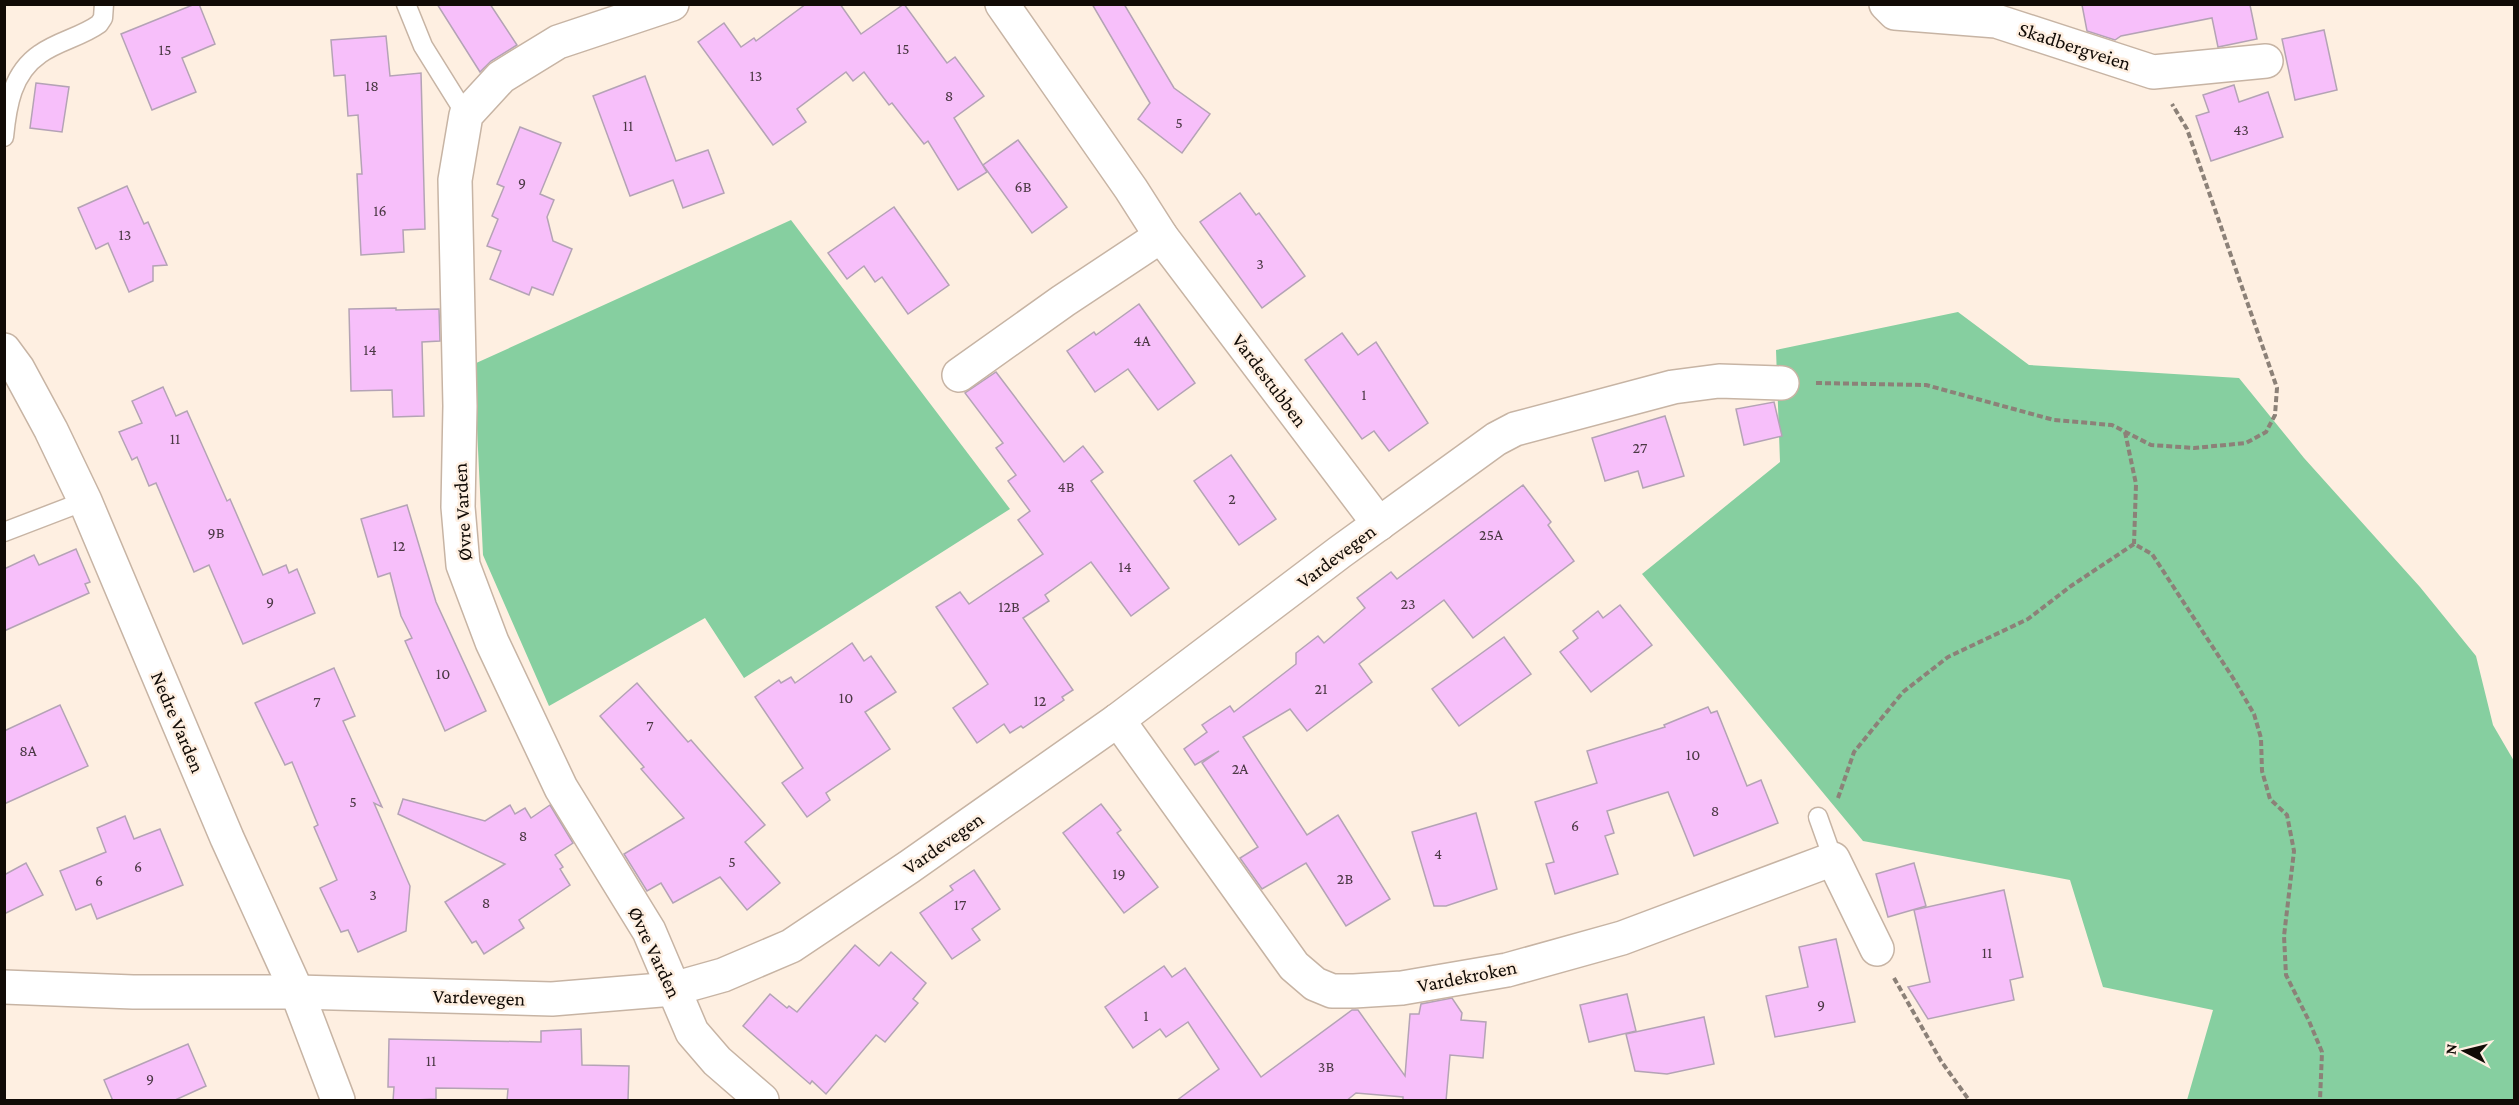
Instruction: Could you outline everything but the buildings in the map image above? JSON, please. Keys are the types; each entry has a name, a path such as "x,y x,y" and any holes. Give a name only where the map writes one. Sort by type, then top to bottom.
{"street":[{"path":"466,115 501,77 558,42 672,4"},
{"name":"Vardestubben","path":"1002,4 1131,189 1161,236 1379,524"},
{"name":"Skadbergveien","path":"1886,4 1895,13 1996,21 2153,72 2266,61"},
{"name":"Øvre Varden","path":"466,115 455,180 460,406 458,507 463,565 492,642 556,778 649,931 692,1032 717,1061 762,1101"},
{"path":"959,375 1062,301 1161,236"},
{"name":"Nedre Varden","path":"4,350 18,369 51,430 85,501 227,838 297,992 338,1101"},
{"name":"Vardevegen","path":"4,987 132,992 297,992 552,999 673,989 723,975 791,946 1118,720 1496,439 1515,429 1673,387 1719,381 1782,382"},
{"name":"Vardekroken","path":"1118,720 1294,966 1315,984 1332,991 1402,988 1507,970 1622,938 1833,859"},
{"path":"1833,859 1877,949"}],"lane":[{"path":"4,137 7,107 12,91 23,71 40,54 99,24 103,18 104,4"},
{"path":"406,4 423,46 466,115"},
{"path":"4,532 85,501"},
{"path":"1818,817 1833,859"}],"path":[{"path":"1782,382 1926,385 2054,420 2112,425 2151,445 2194,448 2246,442 2266,432 2275,415 2277,388 2187,129 2153,72"},
{"path":"2125,432 2136,484 2134,544"},
{"path":"1818,817 1839,796 1859,744 1902,692 1948,657 2028,619 2071,586 2134,544"},
{"path":"2134,544 2152,554 2254,714 2261,738 2262,771 2270,799 2287,815 2294,851 2284,936 2286,975 2322,1052 2320,1101"},
{"path":"1877,949 1941,1061 1969,1101"}],"green space":[{"path":"791,220 1010,509 744,678 705,618 549,706 483,555 474,364"},
{"path":"1958,312 2029,365 2239,378 2304,458 2420,587 2476,656 2493,725 2514,761 2514,1100 2187,1100 2213,1010 2103,987 2070,880 1863,841 1642,574 1780,462 1776,350"}]}
